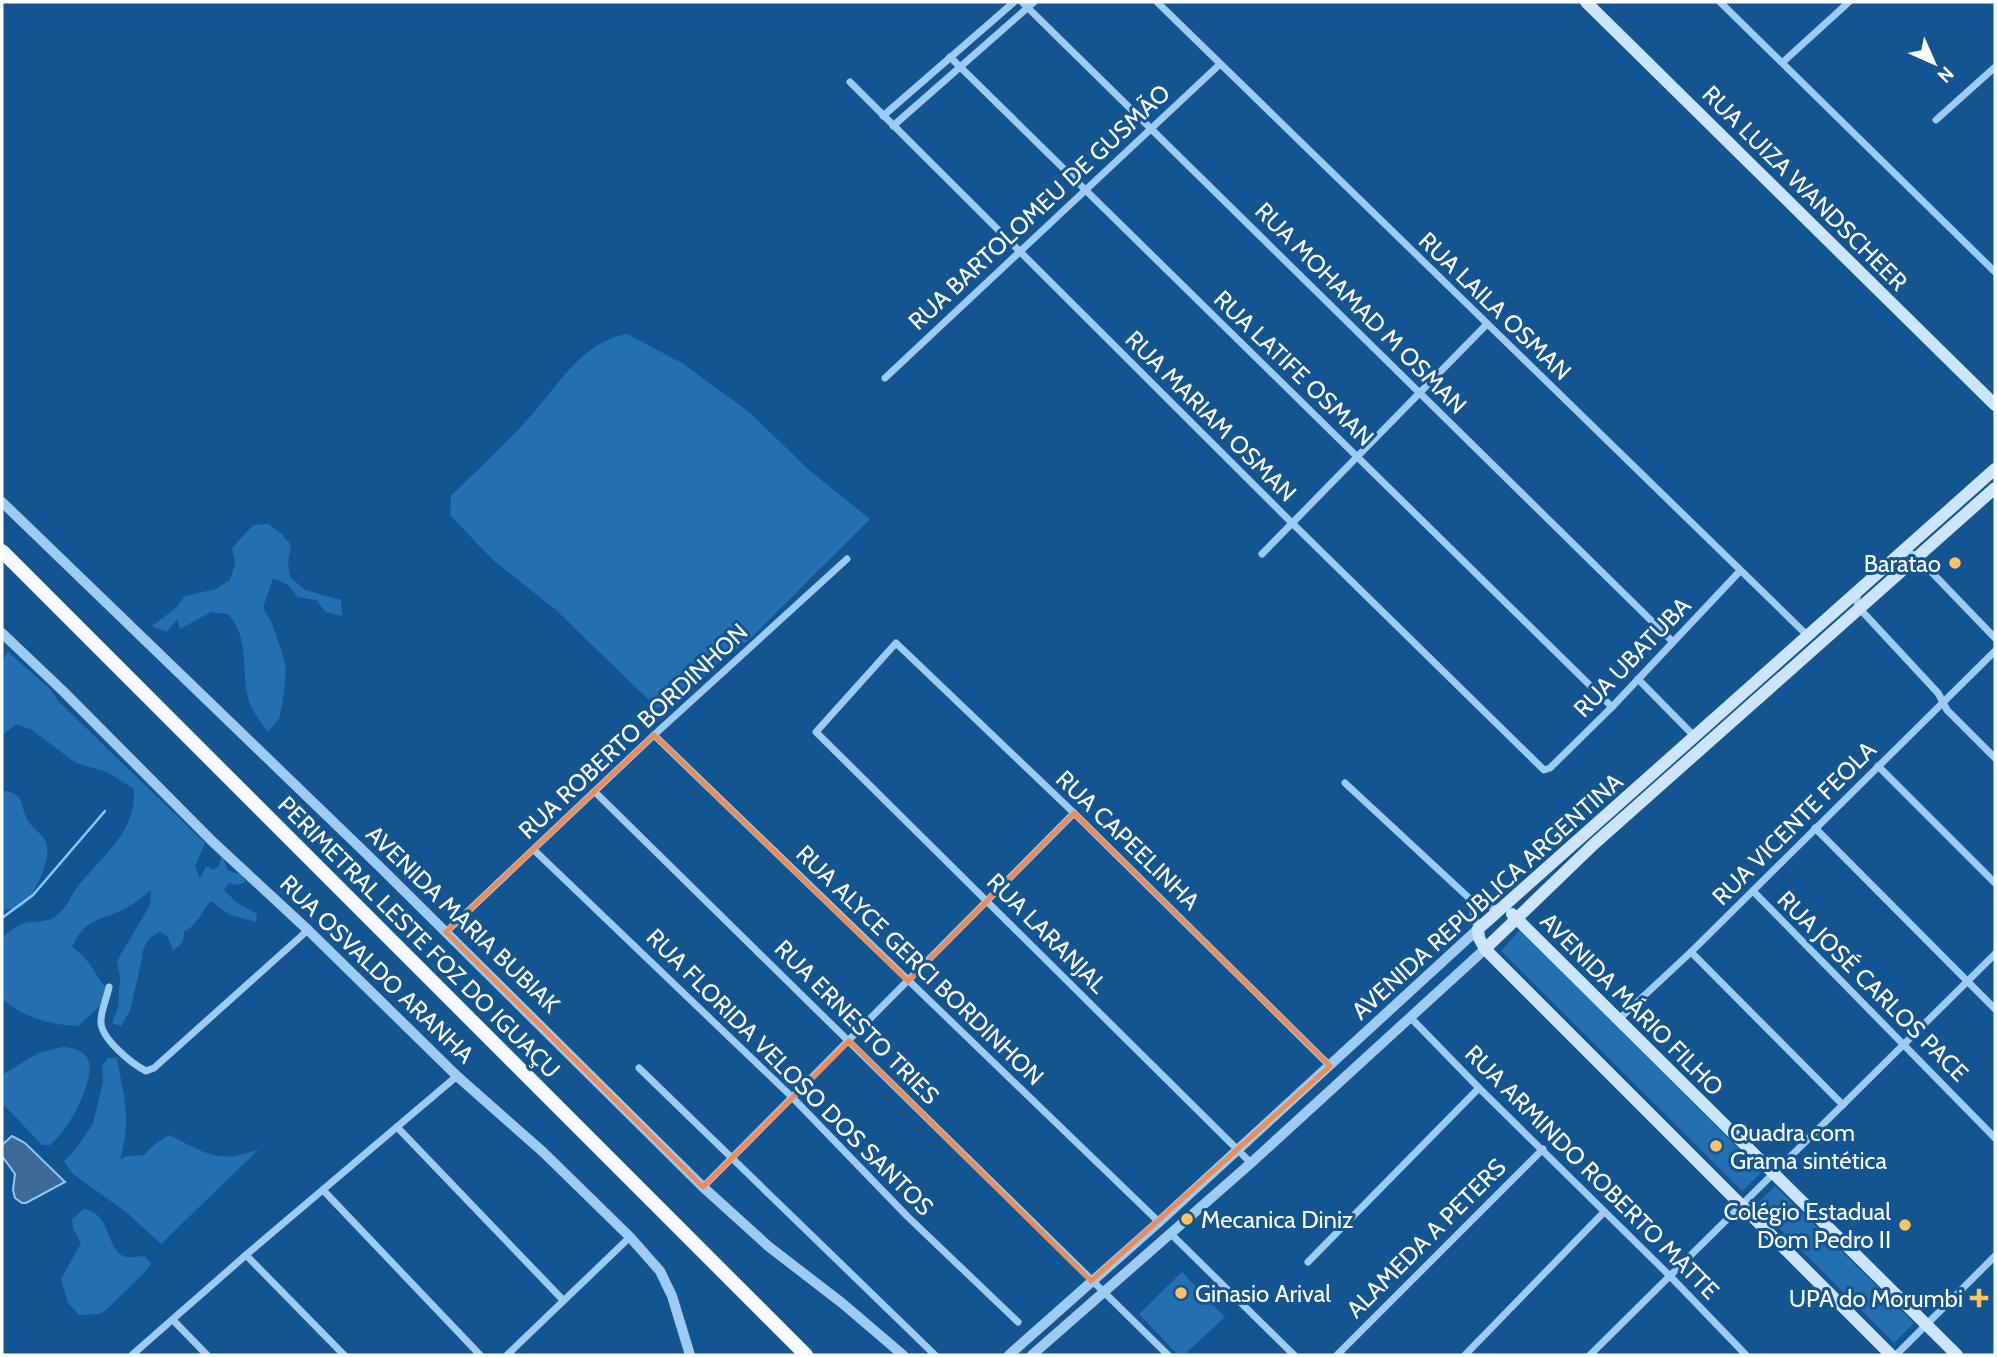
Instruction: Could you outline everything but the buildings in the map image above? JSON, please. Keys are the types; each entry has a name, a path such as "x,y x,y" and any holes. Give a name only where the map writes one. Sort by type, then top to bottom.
{"highway":[{"name":"PERIMETRAL LESTE FOZ DO IGUAÇU","path":"2,551 806,1355"}],"main road":[{"name":"RUA LUIZA WANDSCHEER","path":"1586,2 1995,405"},
{"name":"AVENIDA REPUBLICA ARGENTINA","path":"1485,949 1813,641 1857,592 1995,469"},
{"name":"AVENIDA REPUBLICA ARGENTINA","path":"1478,929 1696,738 1813,641 1860,609 1995,488"},
{"path":"1500,910 1517,918"},
{"name":"AVENIDA MÁRIO FILHO","path":"1517,918 1957,1355"},
{"path":"1478,929 1485,949 1894,1355"}],"street":[{"path":"883,116 1014,2"},
{"name":"RUA LAILA OSMAN","path":"1157,2 1813,641"},
{"path":"1720,2 1995,272"},
{"path":"1783,62 1849,2"},
{"path":"893,126 1028,4"},
{"name":"RUA MOHAMAD M OSMAN","path":"1028,4 1673,642"},
{"name":"RUA LATIFE OSMAN","path":"950,57 1612,706"},
{"name":"RUA BARTOLOMEU DE GUSMÃO","path":"885,378 1219,65"},
{"path":"1936,120 1995,67"},
{"name":"RUA MARIAM OSMAN","path":"850,82 1539,766 1544,770 1550,768"},
{"path":"1262,554 1486,325"},
{"name":"AVENIDA MARIA BUBIAK","path":"2,502 446,932 703,1186 768,1246 842,1303 903,1355"},
{"path":"1901,553 1910,553 1917,557 1995,638"},
{"name":"RUA ROBERTO BORDINHON","path":"446,932 654,735 847,559"},
{"name":"RUA UBATUBA","path":"1550,768 1740,571"},
{"path":"1857,592 1860,609 1938,693 1947,710 1995,758"},
{"name":"RUA OSVALDO ARANHA","path":"2,633 213,842 308,930 457,1076 544,1152 630,1237 660,1271 672,1296 690,1355"},
{"name":"RUA CAPEELINHA","path":"816,732 896,643 1074,813 1330,1066"},
{"name":"RUA VICENTE FEOLA","path":"1618,1020 1691,952 1995,651"},
{"path":"1638,679 1696,738"},
{"name":"RUA LARANJAL","path":"816,732 1251,1163"},
{"name":"RUA ALYCE GERCI BORDINHON","path":"654,735 1159,1222"},
{"path":"1878,766 1995,883"},
{"path":"1345,783 1469,898 1500,910"},
{"name":"RUA ERNESTO TRIES","path":"595,792 1168,1355"},
{"path":"703,1186 1074,813"},
{"path":"1815,828 1995,1009"},
{"name":"RUA FLORIDA VELOSO DOS SANTOS","path":"534,850 792,1097 908,1216 1018,1322"},
{"name":"RUA JOSÉ CARLOS PACE","path":"1753,891 1995,1138"},
{"path":"1469,898 1478,929"},
{"name":"AVENIDA REPUBLICA ARGENTINA","path":"1009,1355 1159,1222 1478,929"},
{"path":"109,987 101,1021 102,1028 119,1050 137,1067 146,1071 154,1068 308,930"},
{"name":"AVENIDA REPUBLICA ARGENTINA","path":"1032,1355 1251,1163 1485,949"},
{"path":"1691,952 1843,1105"},
{"path":"1590,1355 1995,954"},
{"name":"RUA ARMINDO ROBERTO MATTE","path":"1410,1017 1670,1276 1743,1354"},
{"path":"639,1068 935,1355"},
{"path":"132,1355 457,1076"},
{"path":"1308,1262 1479,1088"},
{"path":"397,1127 563,1300"},
{"name":"ALAMEDA A PETERS","path":"1337,1355 1543,1149"},
{"path":"323,1191 480,1355"},
{"path":"1465,1355 1604,1212"},
{"path":"1171,1234 1294,1355"},
{"path":"507,1355 630,1237"},
{"path":"246,1255 344,1355"},
{"path":"1894,1355 1994,1259"},
{"path":"173,1320 207,1355"}],"highlighted area":[{"path":"654,735 908,981 1074,813 1330,1066 1091,1281 849,1041 703,1187 446,932"}],"shaded area":[{"path":"627,334 682,363 749,412 809,470 870,519 751,638 719,662 676,704 657,708 556,610 493,560 450,515 451,496 525,422 575,364 598,345"},
{"path":"268,524 281,533 291,545 288,562 290,577 305,590 341,600 342,616 326,612 316,600 298,597 288,585 273,578 263,608 271,621 286,669 279,719 268,732 250,704 243,646 228,614 211,612 180,629 177,619 167,632 152,626 176,608 185,596 216,589 230,580 235,564 232,548 253,525"},
{"path":"8,652 50,689 58,701 205,843 195,866 200,879 206,866 213,870 219,866 221,858 224,859 227,870 242,875 246,882 238,885 229,883 224,890 236,902 257,914 256,922 230,915 211,901 196,922 184,931 182,942 173,950 167,936 160,932 152,936 143,950 130,1011 121,1026 112,1023 118,1008 120,977 117,961 150,905 151,890 128,907 88,925 77,937 72,947 88,962 106,988 102,1004 78,1026 37,1019 2,999 2,938 18,926 50,919 63,909 79,885 117,842 130,818 134,789 107,772 76,763 32,730 16,724 2,736 2,661"},
{"path":"2,791 15,794 19,798 28,821 44,840 47,854 40,879 26,902 22,907 5,910 2,916"},
{"path":"1520,930 1762,1172 1742,1191 1501,951"},
{"path":"62,1047 78,1050 85,1055 89,1062 87,1082 78,1107 64,1130 50,1145 42,1145 2,1103 2,1075 38,1053"},
{"path":"108,1058 117,1058 126,1108 126,1131 120,1159 144,1155 169,1135 212,1155 233,1156 259,1149 161,1244 126,1212 73,1174 64,1161 93,1124 103,1082 102,1066"},
{"path":"12,1136 25,1143 65,1182 26,1203 15,1198 15,1174 2,1156 2,1145"},
{"path":"1775,1186 1914,1323 1894,1343 1756,1205"},
{"path":"84,1209 100,1218 120,1254 129,1257 144,1256 151,1263 105,1311 79,1315 68,1303 61,1279 81,1243 73,1228 72,1219"},
{"name":"Ginasio Arival","path":"1182,1272 1225,1317 1184,1355 1178,1355 1139,1314"}],"waterway":[{"path":"2,918 33,895 105,811"}],"place":[{"name":"Baratao","path":"1955,563"},
{"name":"Quadra com Grama sintética","path":"1716,1146"},
{"name":"Mecanica Diniz","path":"1187,1219"},
{"name":"Colégio Estadual Dom Pedro II","path":"1905,1225"},
{"name":"Ginasio Arival","path":"1181,1293"},
{"name":"UPA do Morumbi","path":"1979,1298"}]}
